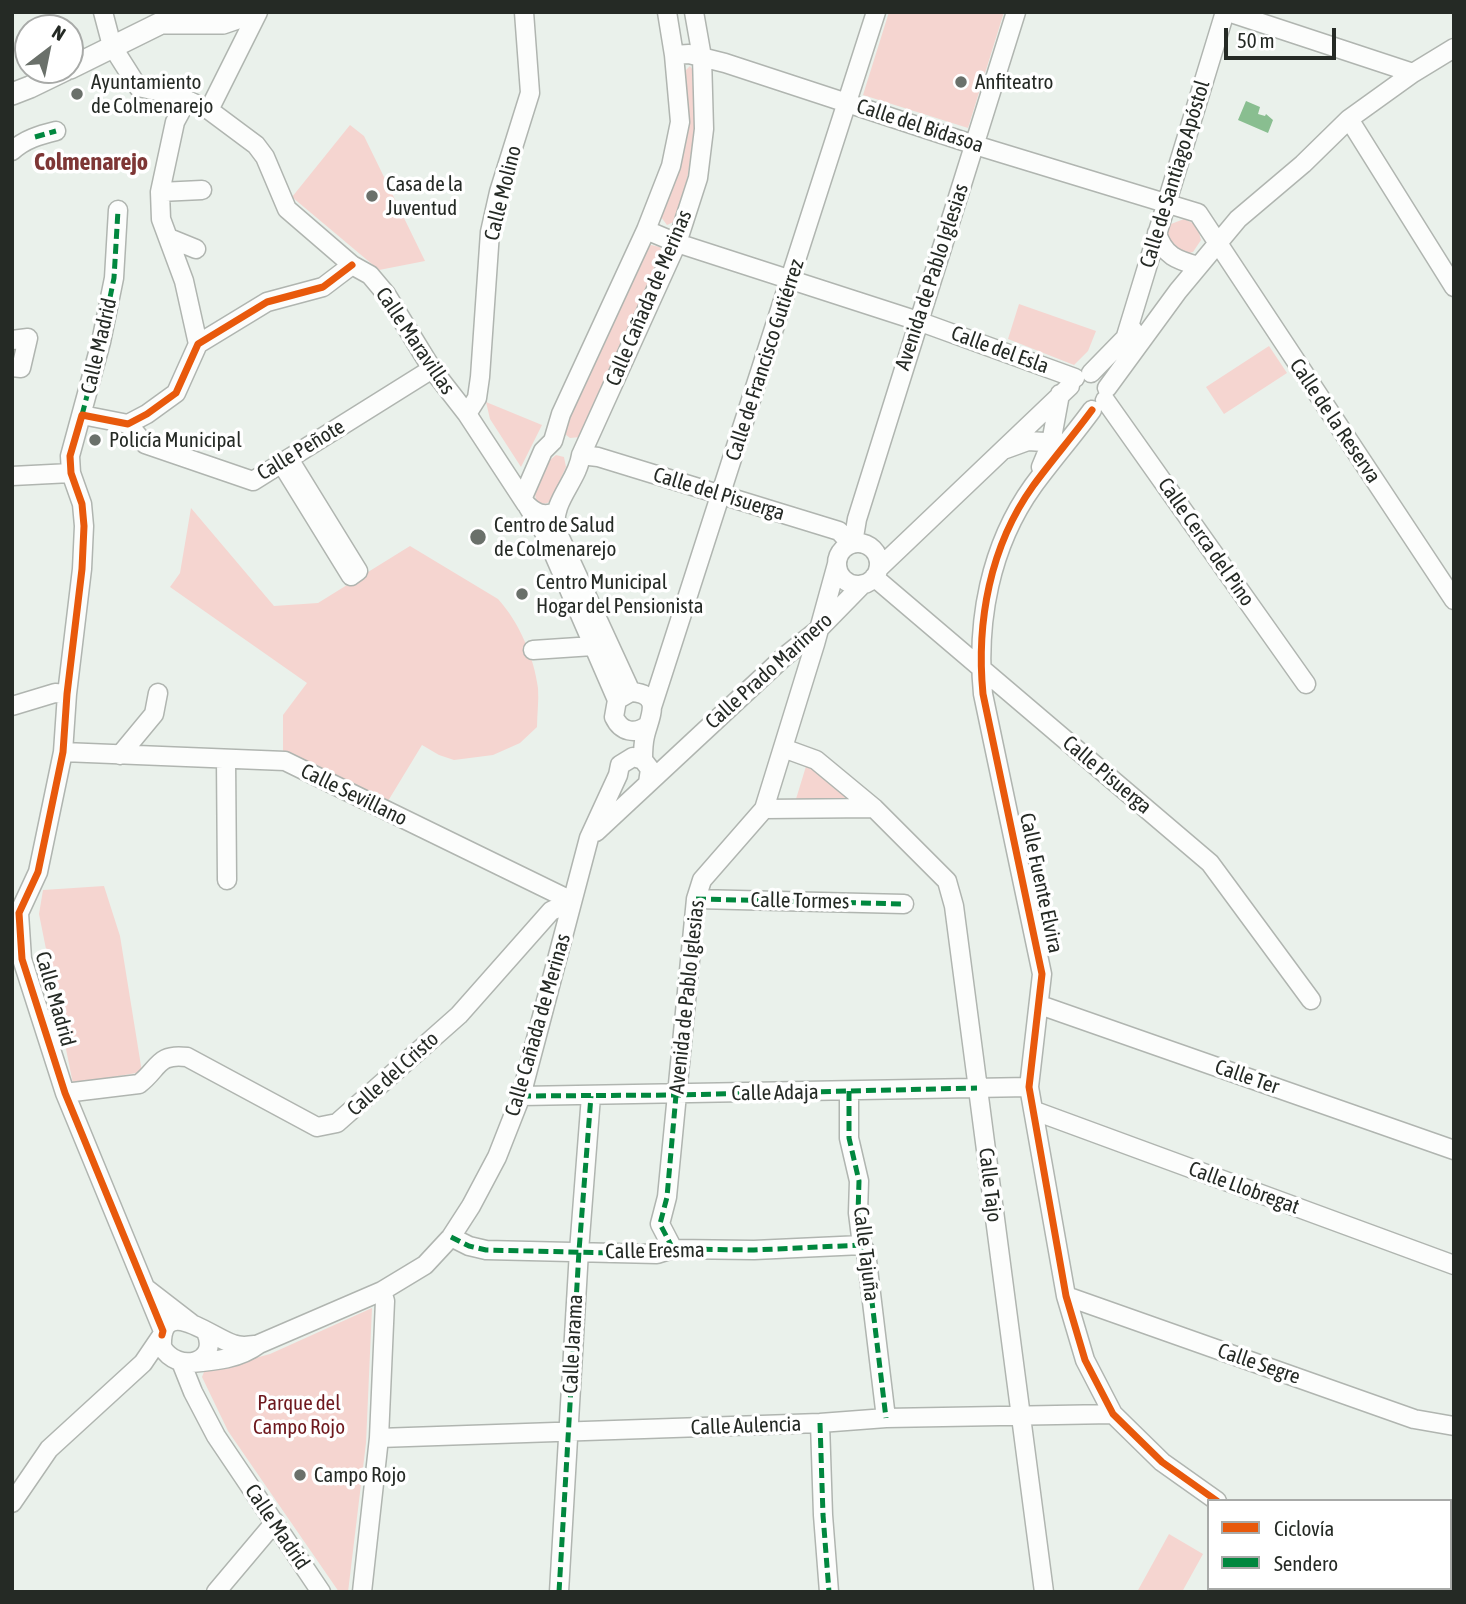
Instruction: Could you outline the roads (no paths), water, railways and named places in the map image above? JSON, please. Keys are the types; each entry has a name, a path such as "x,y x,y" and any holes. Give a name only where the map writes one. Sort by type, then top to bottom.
{"main road":[{"path":"84,61 112,46 148,20 161,23 223,23 256,12"},
{"path":"12,94 38,84"}],"street":[{"path":"103,12 112,46"},
{"path":"209,110 256,12"},
{"name":"Calle Molino","path":"467,414 477,398 480,377 490,232 499,192 530,93 524,12"},
{"name":"Calle Cañada de Merinas","path":"525,500 543,451 553,441 561,414 646,230 671,166 680,122 667,12"},
{"name":"Calle Cañada de Merinas","path":"556,512 677,243 698,178 704,129 702,57 694,12"},
{"name":"Calle de Francisco Gutiérrez","path":"650,716 876,12"},
{"name":"Avenida de Pablo Iglesias","path":"857,544 857,519 1016,12"},
{"path":"1226,12 1413,73"},
{"name":"Calle de Santiago Apóstol","path":"1126,336 1226,12"},
{"path":"223,23 242,43"},
{"name":"Calle Maravillas","path":"112,46 138,88 176,95 209,110 256,145 265,157 288,209 352,265 370,275 386,295 432,369 467,414 525,500"},
{"name":"Calle Prado Marinero","path":"1101,399 1178,291 1238,219 1303,164 1349,120 1413,73 1454,48"},
{"name":"Calle del Bidasoa","path":"674,55 702,57 1166,204"},
{"path":"190,101 175,122 160,192 161,219 184,281 198,344"},
{"path":"1349,120 1454,287"},
{"path":"12,150 35,136 56,131"},
{"path":"160,192 202,190"},
{"path":"1166,204 1198,213 1217,242"},
{"name":"Calle Madrid","path":"118,210 114,278 101,342 70,456 71,473 82,504 84,526 63,752 38,872 15,905 17,965 65,1093 163,1333"},
{"path":"1205,220 1238,219"},
{"name":"Calle del Esla","path":"646,230 677,243 918,321 1074,383"},
{"path":"1157,233 1166,253 1175,259 1198,266"},
{"path":"169,238 196,249"},
{"name":"Calle de la Reserva","path":"1217,242 1454,600"},
{"path":"82,415 128,424 148,414 176,393 198,344 267,302 323,287 352,265"},
{"name":"Calle Prado Marinero","path":"642,771 674,757 784,657 819,629 1000,451 1178,291"},
{"path":"12,340 29,338 21,368 12,367"},
{"name":"Calle Peñote","path":"128,424 145,444 253,481 432,369"},
{"path":"1098,375 1101,399 1077,406 1070,394 1074,383 1098,375"},
{"path":"1000,451 1028,441 1060,443 1074,383"},
{"name":"Calle Fuente Elvira","path":"1101,399 1060,443 1006,531 998,551 985,608 981,669 983,694 1042,974 1030,1087 1066,1296 1085,1360 1113,1415 1162,1462 1214,1499"},
{"name":"Calle Cerca del Pino","path":"1101,399 1306,684"},
{"name":"Calle del Pisuerga","path":"553,441 567,445 581,455 598,457 839,531 857,544"},
{"path":"286,461 358,571 351,576 286,461"},
{"path":"12,476 71,473"},
{"path":"525,500 533,510 542,515 556,512 556,529 624,696"},
{"path":"525,500 545,534 593,646 624,696"},
{"path":"857,544 874,550 878,558 872,576 853,584 845,581 839,573 836,564 838,555 857,544 890,543 913,536"},
{"name":"Avenida de Pablo Iglesias","path":"673,1250 660,1224 667,1197 696,899 702,880 764,809 836,564"},
{"name":"Calle Pisuerga","path":"872,576 1210,863 1311,1000"},
{"path":"533,650 593,646"},
{"path":"12,706 55,693 67,694"},
{"path":"120,755 154,715 158,693"},
{"path":"618,775 627,788 633,790 642,771 643,744 650,716 642,694 624,696 614,711 642,771"},
{"path":"620,726 638,731 650,716"},
{"name":"Calle Tajo","path":"783,748 816,760 874,808 947,881 954,906 1044,1592"},
{"name":"Calle Sevillano","path":"63,752 285,761 572,901"},
{"path":"226,759 227,880"},
{"name":"Calle Cañada de Merinas","path":"143,1363 162,1358 182,1362 222,1360 249,1352 259,1345 382,1291 425,1265 451,1237 497,1157 522,1096 589,838 620,765 642,771"},
{"path":"589,838 642,771"},
{"path":"764,809 874,808"},
{"name":"Calle Tormes","path":"696,899 904,904"},
{"name":"Calle del Cristo","path":"65,1093 139,1084 159,1063 171,1055 187,1057 317,1127 337,1123 459,1015 551,911 572,901"},
{"name":"Calle Ter","path":"1040,1004 1454,1150"},
{"name":"Calle Adaja","path":"522,1096 1030,1087"},
{"name":"Calle Tajuña","path":"849,1091 849,1139 859,1181 858,1213 862,1245 866,1252 886,1418"},
{"name":"Calle Jarama","path":"559,1592 591,1096"},
{"name":"Calle Llobregat","path":"1035,1111 1454,1265"},
{"name":"Calle Eresma","path":"451,1237 469,1246 486,1250 657,1254 673,1250 754,1251 862,1245"},
{"path":"144,1287 199,1328 209,1343 205,1354 182,1362 163,1350 163,1333"},
{"path":"362,1592 379,1438 385,1301 382,1291"},
{"name":"Calle Segre","path":"1066,1296 1415,1419 1454,1426"},
{"path":"12,1503 49,1449 143,1363 163,1333 177,1320 233,1345 259,1345"},
{"name":"Calle Madrid","path":"182,1362 192,1392 216,1436 318,1588"},
{"name":"Calle Aulencia","path":"379,1438 820,1423 886,1418 1113,1415"},
{"path":"820,1423 822,1515 830,1592"},
{"path":"215,1592 275,1522"}],"place":[{"name":"Anfiteatro","path":"961,82"},
{"name":"Ayuntamiento de Colmenarejo","path":"77,94"},
{"name":"Casa de la Juventud","path":"372,196"},
{"name":"Policía Municipal","path":"95,440"},
{"name":"Centro de Salud de Colmenarejo","path":"478,537"},
{"name":"Centro Municipal Hogar del Pensionista","path":"522,594"},
{"name":"Campo Rojo","path":"300,1475"}],"district":[{"name":"Colmenarejo","path":"91,162"}],"park label":[{"name":"Parque del Campo Rojo","path":"299,1415"}]}
